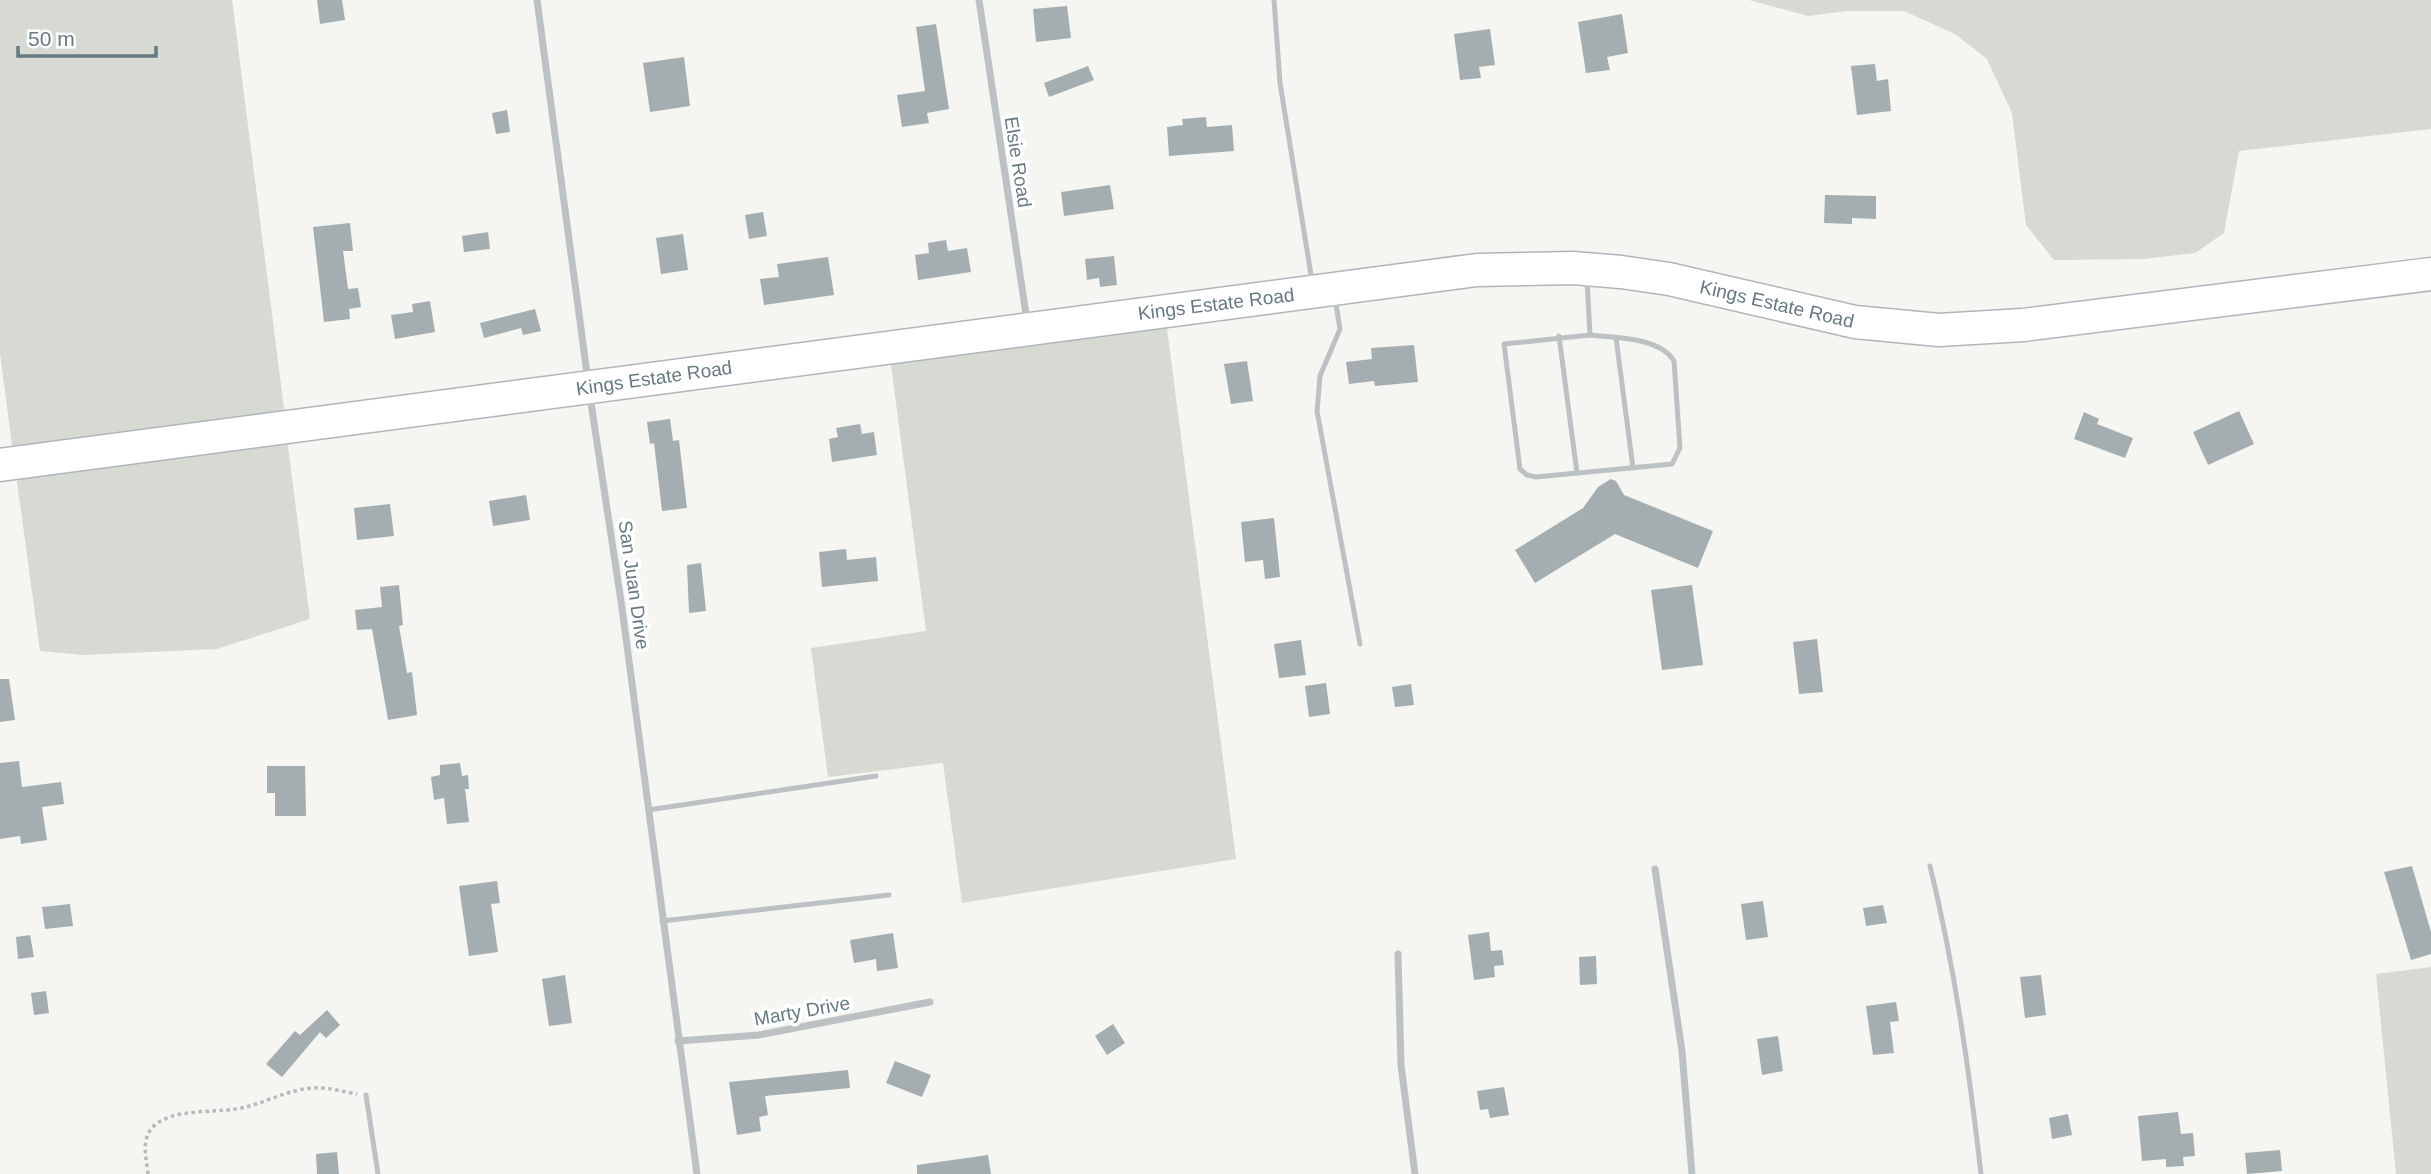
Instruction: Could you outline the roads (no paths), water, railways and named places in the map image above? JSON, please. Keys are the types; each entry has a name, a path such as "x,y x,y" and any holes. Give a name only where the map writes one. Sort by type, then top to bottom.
{"street":[{"name":"San Juan Drive","path":"537,0 697,1174"},
{"name":"Elsie Road","path":"979,0 1028,328"},
{"name":"Kings Estate Road","path":"0,466 1477,270 1587,269 1668,279 1855,322 1939,330 2013,326 2431,274"},
{"path":"1655,869 1681,1038 1692,1174"},
{"path":"1398,954 1401,1065 1415,1174"},
{"name":"Marty Drive","path":"678,1041 759,1035 930,1002"}],"lane":[{"path":"1274,0 1280,83 1324,289 1340,329 1320,376 1317,411 1360,644"},
{"path":"1587,269 1590,335"},
{"path":"1590,335 1661,348 1674,361 1681,449 1678,458 1672,464 1536,477 1527,475 1520,469 1503,350 1508,342 1590,335"},
{"path":"1559,336 1577,473"},
{"path":"1616,338 1633,468"},
{"path":"648,810 876,776"},
{"path":"1930,866 1951,952 1966,1038 1981,1174"},
{"path":"662,921 889,895"},
{"path":"366,1095 379,1174"}]}
